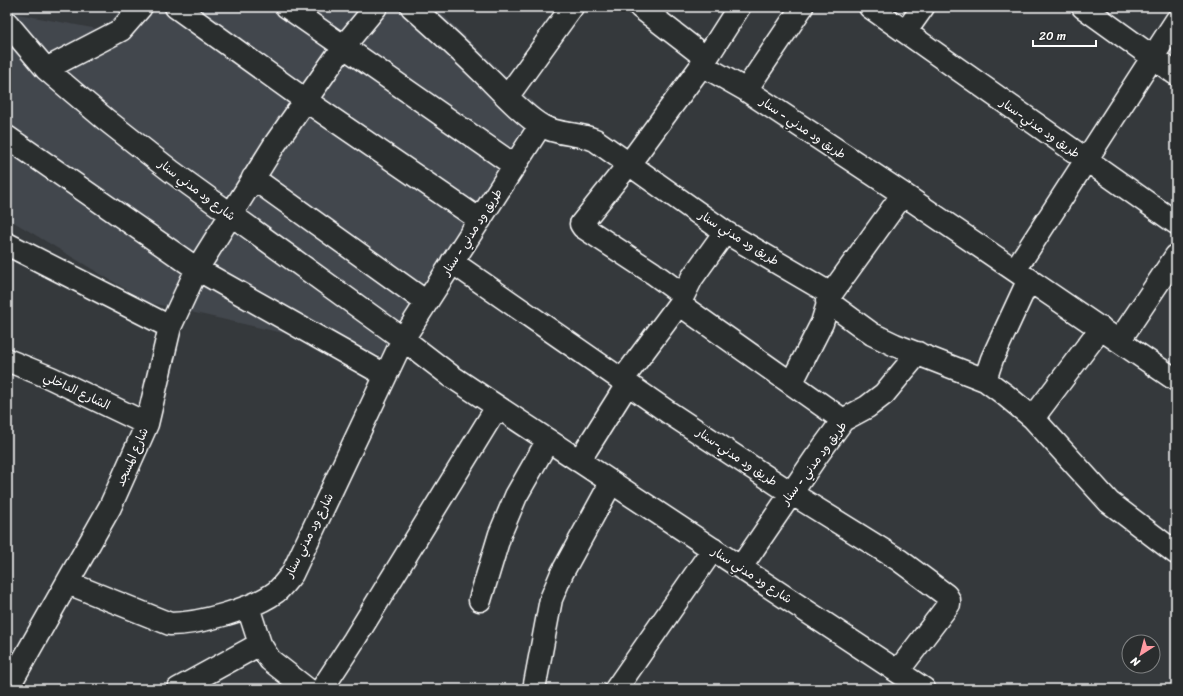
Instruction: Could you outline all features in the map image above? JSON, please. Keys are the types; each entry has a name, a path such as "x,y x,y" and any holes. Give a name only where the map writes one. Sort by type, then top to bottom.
{"street":[{"path":"46,69 121,30 141,7"},
{"path":"176,7 305,100 480,220"},
{"path":"287,7 515,166"},
{"name":"شارع المسجد","path":"7,689 110,507 146,424 170,327 197,269 230,215 305,100 343,47 376,7"},
{"path":"412,7 449,39 507,97 540,126 551,130 585,136 594,140 629,164"},
{"path":"507,97 572,7"},
{"name":"طريق ود مدني - سنار","path":"640,7 704,62 1022,274 1176,380"},
{"path":"739,7 704,62 629,164 581,224 583,227 646,269 681,299 844,420"},
{"path":"746,90 802,7"},
{"name":"طريق ود مدني-سنار","path":"870,7 906,31 995,97 1176,223"},
{"path":"906,31 923,7"},
{"path":"1083,7 1176,74"},
{"path":"985,380 1022,274 1087,160 1176,21"},
{"name":"شارع ود مدني سنار","path":"7,22 46,69 105,120 230,215 496,407 924,689"},
{"name":"طريق ود مدني - سنار","path":"403,339 540,126"},
{"path":"7,138 197,269 385,375"},
{"name":"طريق ود مدني سنار","path":"629,164 725,232 829,298"},
{"path":"254,178 426,302"},
{"path":"792,382 822,323 829,298 903,194"},
{"path":"579,461 625,381 681,299 699,268 725,232"},
{"path":"7,244 170,327"},
{"path":"1119,341 1176,256"},
{"name":"طريق ود مدني-سنار","path":"452,262 791,493 900,560 946,595 949,600 949,604 898,671"},
{"path":"829,298 872,334 894,345 985,380 1033,418 1109,502 1176,553"},
{"path":"1033,418 1101,328"},
{"name":"شارع ود مدني سنار","path":"68,583 170,624 186,624 248,607 276,592 292,574 403,339"},
{"name":"طريق ود مدني - سنار","path":"741,567 791,493 844,420 867,407 884,394 918,353"},
{"name":"الشارع الداخلي","path":"7,360 51,378 146,424"},
{"path":"322,689 354,640 496,407"},
{"path":"480,600 500,534 516,496 548,440"},
{"path":"534,689 551,599 562,573 611,483"},
{"path":"616,689 713,549"},
{"path":"248,607 260,644 270,660 307,689"},
{"path":"178,689 260,644"}],"shaded area":[{"path":"123,7 435,7 545,114 383,356 147,302 7,218 7,12 103,30"}]}
